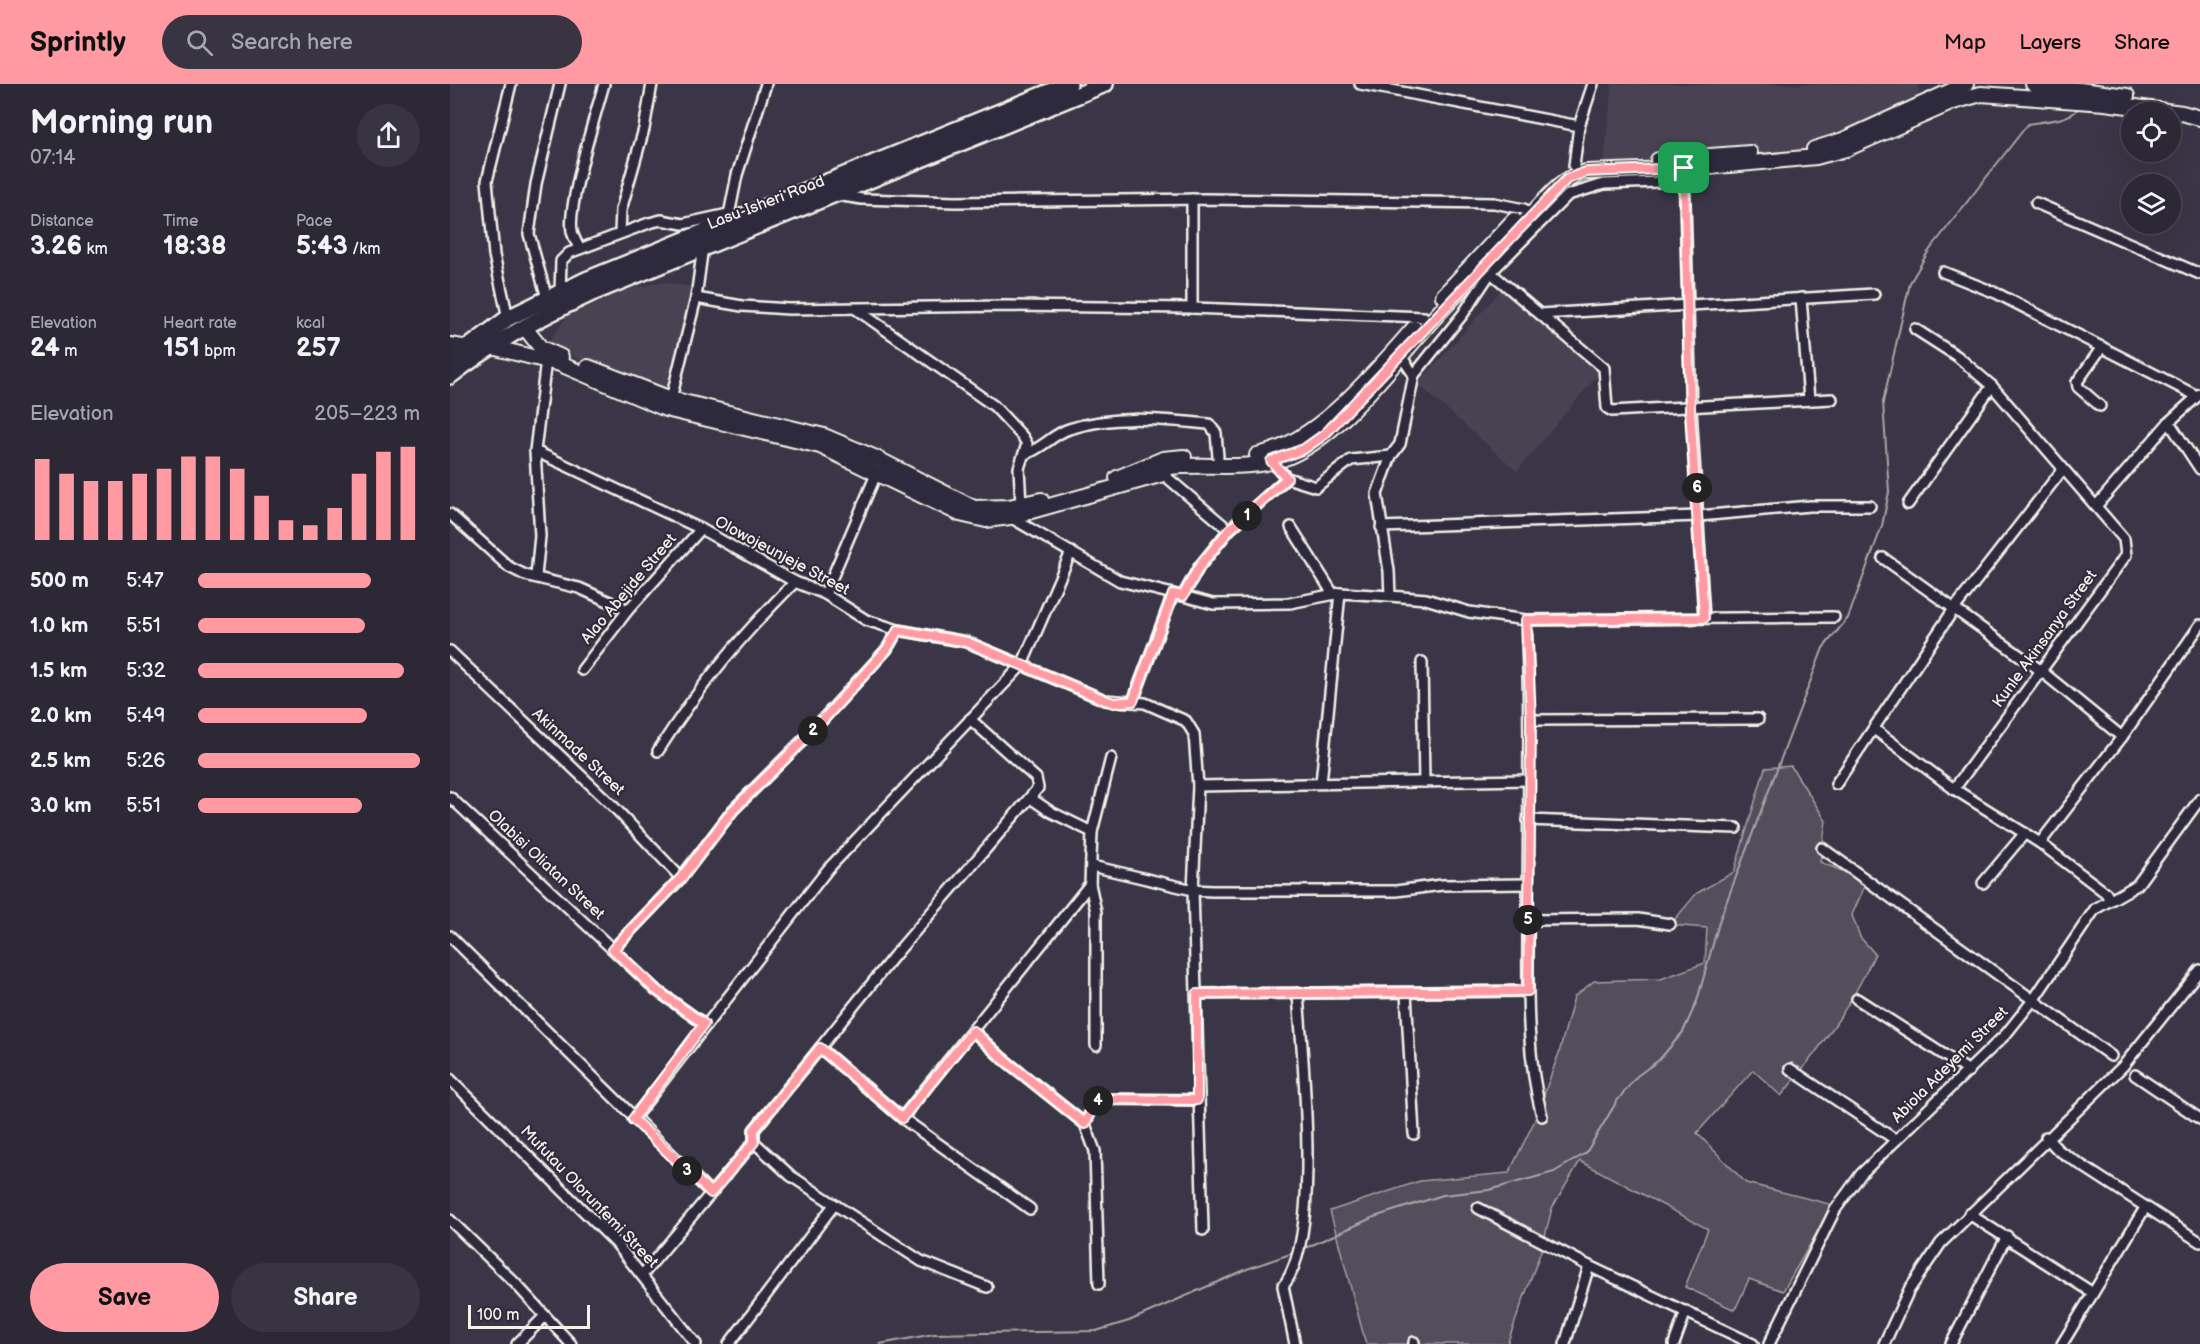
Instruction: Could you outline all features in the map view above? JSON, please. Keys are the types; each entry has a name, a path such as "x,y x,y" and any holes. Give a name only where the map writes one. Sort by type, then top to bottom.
{"main road":[{"name":"Lasu-Isheri Road","path":"450,361 508,318 554,295 728,218 1069,84"},
{"path":"525,328 533,342 550,353 671,399 824,436 876,458 974,508 987,510 1109,482 1163,459 1264,454 1300,439 1349,396 1426,320 1524,209 1555,178 1574,166 1815,148 1843,140 1966,84"},
{"path":"2033,84 2166,102 2200,109"},
{"name":"Lasu-Isheri Road","path":"450,376 545,314 582,297 703,246 836,195 1100,85"},
{"path":"492,347 546,360 666,409 812,444 877,472 960,514 986,520 1010,517 1163,474 1169,467 1242,467 1271,461 1304,449 1325,434 1401,357 1426,320 1487,270 1544,211 1567,179 1586,172 1684,175 1816,157 1846,149 1953,102 1981,94 2104,103 2182,113 2200,118"},
{"path":"450,345 469,348"}],"street":[{"path":"508,318 494,255 487,181 511,84"},
{"path":"554,295 529,234 536,184 560,84"},
{"path":"579,248 572,230 577,185 603,84"},
{"path":"620,233 621,210 644,129 652,84"},
{"path":"554,295 561,261 569,253 579,248 662,220 683,224 728,218 766,84"},
{"path":"1360,84 1579,126"},
{"path":"1574,166 1579,126 1593,84"},
{"path":"1684,175 1690,409 1699,516 1704,618"},
{"path":"836,195 862,199 955,202 1192,199 1494,203 1524,209"},
{"path":"1192,199 1192,308"},
{"path":"2036,203 2200,274"},
{"path":"671,399 696,298 703,246"},
{"path":"1390,596 1389,571 1377,494 1391,456 1400,444 1414,375 1442,340 1487,270 1604,368 1607,408 1612,411 1690,409 1832,399"},
{"path":"1943,272 1996,293 2199,395 2169,422 2097,505"},
{"path":"1540,314 1874,294"},
{"path":"696,298 742,306 856,309 892,306 1192,308 1426,320 1442,340"},
{"path":"1801,298 1809,400"},
{"path":"856,309 994,406 1023,437 1027,444 1019,468 1021,504"},
{"name":"Kunle Akinsanya Street","path":"1915,329 1958,356 1992,386 2124,538 2126,555 1954,789"},
{"path":"2100,406 2078,387 2077,382 2102,347"},
{"path":"1401,357 1414,375"},
{"path":"536,576 540,536 535,451 546,360"},
{"path":"1908,504 1992,386"},
{"path":"1025,454 1033,452 1056,435 1077,427 1155,420 1209,424 1216,433 1218,458"},
{"path":"2169,422 2200,469"},
{"name":"Olowojeunjeje Street","path":"535,451 701,529 795,582 825,594 866,620 898,630 967,642 1105,700 1114,703 1133,701 1154,706 1186,721 1194,734 1198,786 1193,890 1197,994 1197,1100 1203,1230"},
{"path":"1271,461 1287,478 1317,487 1352,460 1391,456"},
{"path":"1836,784 1954,609 2063,469"},
{"path":"825,594 856,516 877,472"},
{"path":"1163,474 1229,530"},
{"path":"1133,701 1178,595 1229,530 1287,478"},
{"path":"1381,527 1699,516 1810,506 1870,506"},
{"path":"450,514 509,567 579,588 628,610"},
{"path":"1010,517 1120,581 1214,604 1290,603 1336,593 1426,599 1469,612 1526,620 1834,617"},
{"path":"1291,527 1336,593 1320,783"},
{"name":"Alao Abejide Street","path":"582,670 628,610 701,529"},
{"path":"633,1119 704,1024 828,868 1022,665 1071,552"},
{"path":"1883,558 2040,670 2122,737"},
{"path":"658,751 689,702 744,633 795,582"},
{"path":"1526,620 1531,720 1528,780 1528,991 1537,1098 1542,1116"},
{"path":"2040,843 2122,737 2200,625"},
{"path":"613,949 681,878 720,825 880,657 898,630"},
{"name":"Akinmade Street","path":"450,651 613,806 681,878"},
{"path":"1422,662 1424,782"},
{"path":"644,1274 754,1142 754,1130 820,1048 955,883 1032,799 1038,788 1036,778 970,719"},
{"path":"1531,720 1758,719"},
{"path":"1874,729 1954,789 2040,843 2106,893 2109,899"},
{"path":"1096,1045 1096,912 1090,884 1092,832 1111,758"},
{"path":"1198,786 1528,780"},
{"name":"Olabisi Oliatan Street","path":"450,797 655,989 704,1024"},
{"path":"1032,799 1057,816 1092,832"},
{"name":"Abiola Adeyemi Street","path":"1769,1344 1835,1210 1861,1174 2006,1034 2034,999 2080,927 2095,909 2109,899 2138,885 2200,799"},
{"path":"1528,820 1736,828"},
{"path":"1983,883 2025,833"},
{"path":"1822,848 2111,1056"},
{"path":"1092,866 1193,890 1396,891 1442,885 1528,884"},
{"path":"902,1118 1090,884"},
{"path":"1528,920 1638,918 1671,924"},
{"path":"450,936 534,1017 633,1119 711,1193"},
{"path":"1884,1344 1909,1290 1941,1243 2046,1137 2123,1066 2200,970"},
{"path":"1197,994 1528,991"},
{"path":"1295,1344 1283,1286 1291,1277 1305,1224 1307,1147 1298,993"},
{"path":"1406,993 1414,1134"},
{"path":"1857,999 1969,1071"},
{"path":"973,1031 1001,1057 1085,1124 1095,1150 1099,1284"},
{"path":"820,1048 902,1118 1030,1209"},
{"path":"1790,1069 1896,1140"},
{"path":"2135,1075 2200,1119"},
{"name":"Mufutau Olorunfemi Street","path":"450,1079 508,1134 644,1274 696,1344"},
{"path":"1085,1124 1094,1105 1102,1099 1197,1100"},
{"path":"2046,1137 2058,1150 2200,1242"},
{"path":"754,1142 790,1176 921,1260 987,1287"},
{"path":"729,1344 834,1205"},
{"path":"1478,1208 1589,1266 1754,1344"},
{"path":"2062,1344 2145,1208"},
{"path":"1969,1214 2007,1236 2093,1293"},
{"path":"450,1220 515,1283 571,1344"},
{"path":"1951,1344 1988,1268 2007,1236"},
{"path":"1565,1344 1589,1266"},
{"path":"1674,1344 1686,1311"},
{"path":"517,1344 545,1316"}],"shaded area":[{"path":"1612,84 1918,84 1920,109 1806,153 1714,161 1604,165"},
{"path":"662,282 697,288 669,396 614,376 547,344 568,315 632,288"},
{"path":"1502,289 1600,372 1517,471 1418,384"},
{"path":"1791,766 1826,821 1820,862 1867,881 1852,915 1860,937 1875,954 1855,993 1833,1028 1781,1096 1753,1070 1697,1133 1746,1183 1833,1205 1783,1291 1749,1279 1735,1310 1685,1287 1708,1229 1580,1161 1552,1208 1542,1248 1507,1344 1366,1344 1330,1211 1420,1181 1509,1173 1534,1122 1559,1053 1574,997 1594,981 1661,979 1705,963 1707,928 1670,925 1697,893 1734,872 1765,768"}],"waterway":[{"path":"1301,1250 1374,1217 1443,1195 1489,1190 1554,1172 1586,1153 1617,1101 1637,1076 1659,1060 1683,1032 1697,1001 1720,919 1823,648 1848,618 1882,526 1889,492 1883,402 1910,283 1928,252 2028,124 2071,115 2080,106"},
{"path":"880,1344 934,1334 1096,1331 1129,1321 1247,1269 1296,1252"}],"route":[{"path":"1684,168 1690,409 1699,516 1704,618 1526,620 1531,720 1528,780 1528,991 1197,994 1197,1100 1102,1099 1094,1105 1085,1124 1032,1083 973,1031 902,1118 820,1048 754,1130 752,1137 754,1142 711,1193 633,1119 704,1024 655,989 613,949 681,878 710,837 733,810 812,732 887,649 898,630 967,642 1105,700 1114,703 1133,701 1154,650 1173,594 1183,596 1199,567 1229,530 1242,521 1287,478 1271,461 1304,449 1325,434 1401,357 1436,316 1567,179 1586,172 1684,168"}]}
